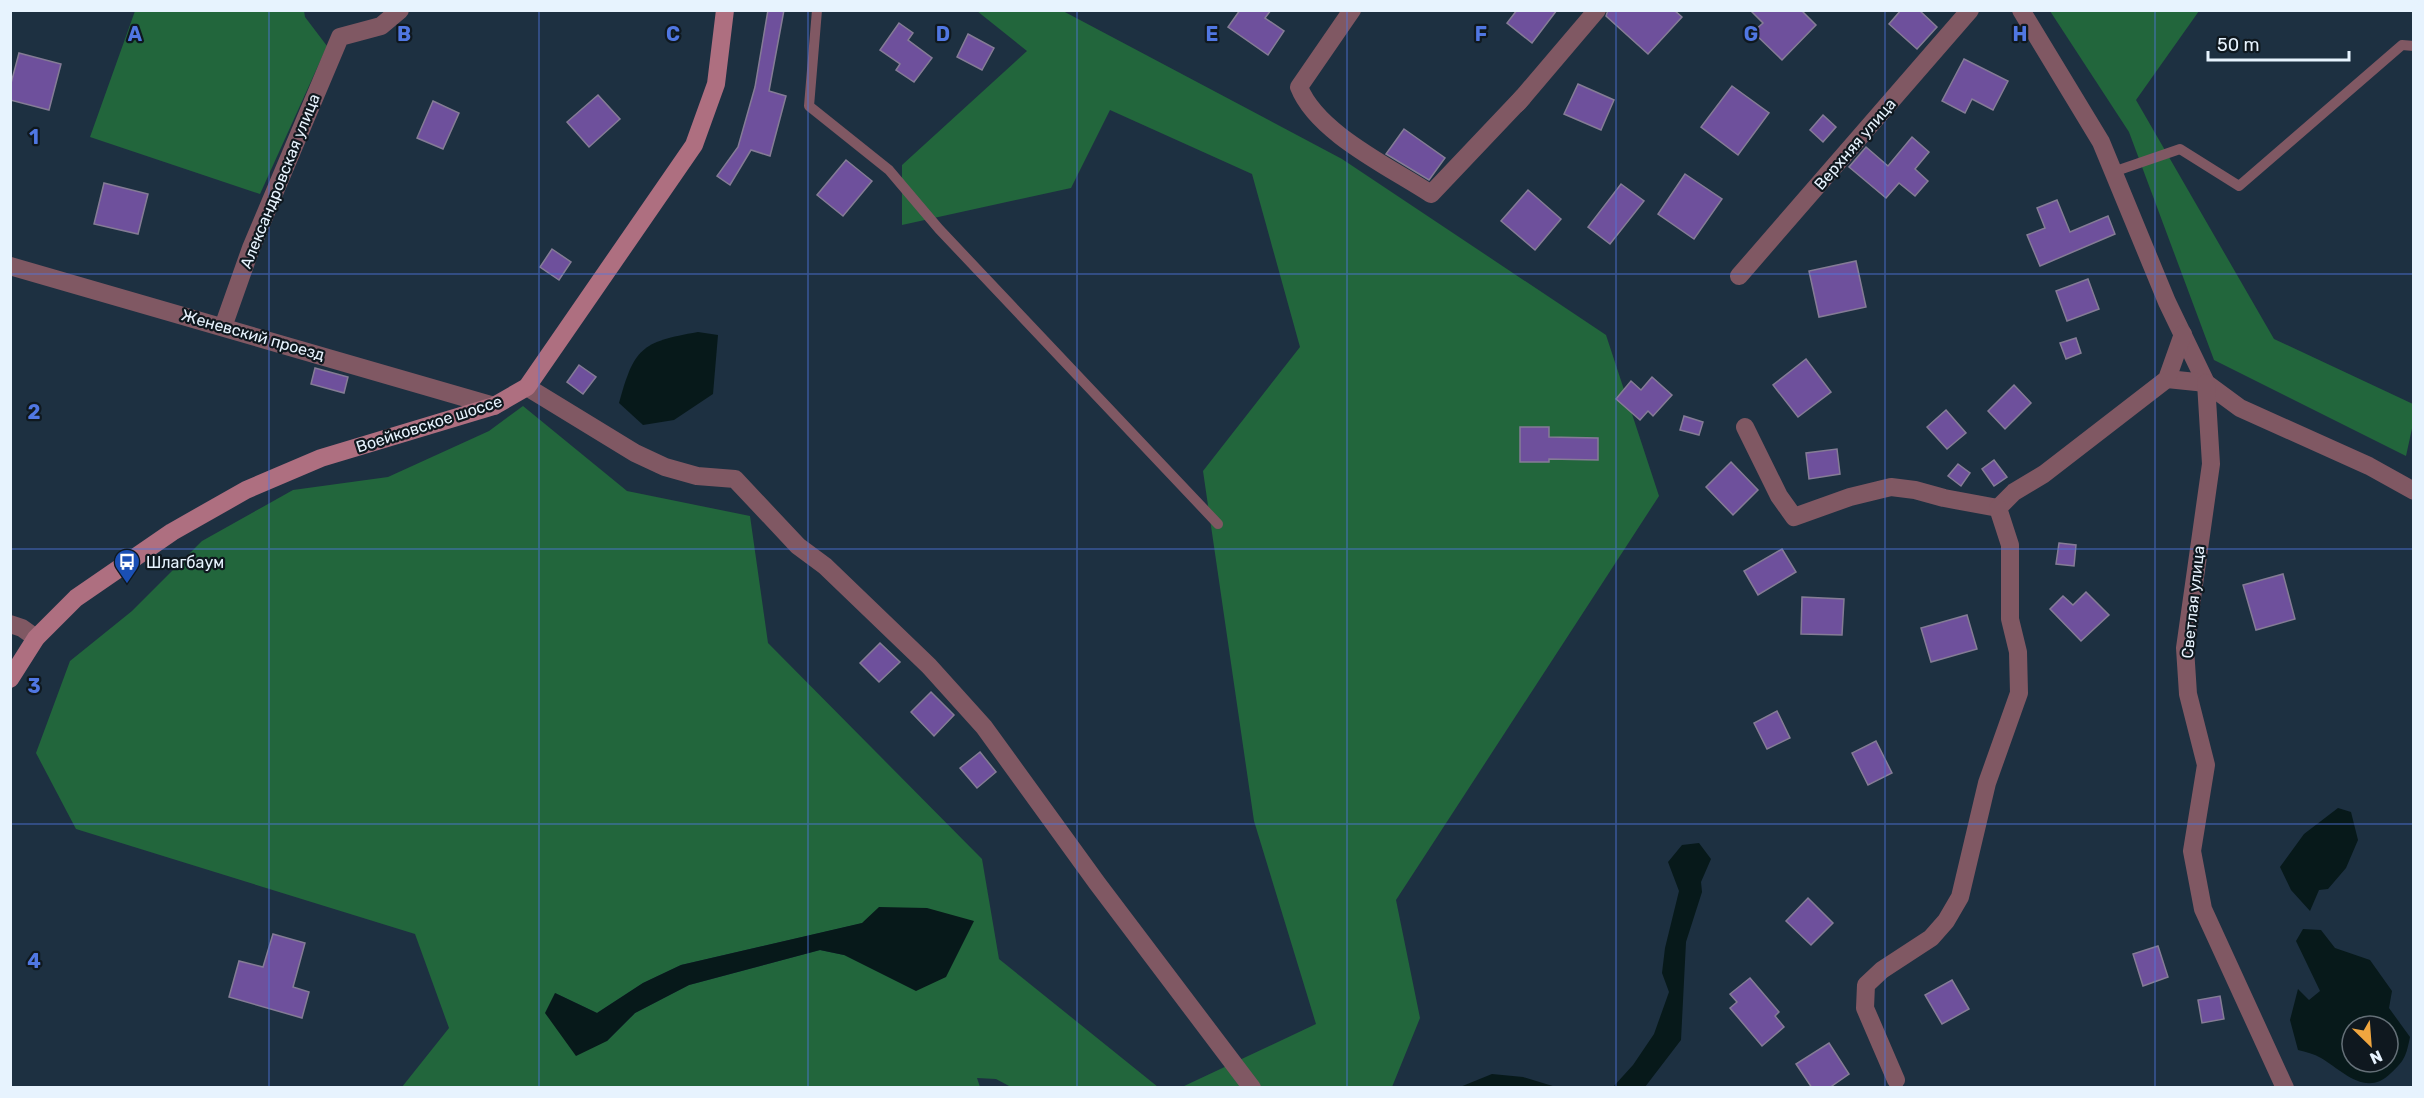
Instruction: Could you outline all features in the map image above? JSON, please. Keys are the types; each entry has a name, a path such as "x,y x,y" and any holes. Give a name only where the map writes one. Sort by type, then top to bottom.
{"street":[{"name":"Александровская улица","path":"223,327 251,248 340,37 381,26 400,10"},
{"name":"Воейковское шоссе","path":"10,679 36,638 76,598 172,531 246,490 321,458 494,405 527,387 694,145 716,84 725,10"},
{"path":"1352,10 1299,87 1305,102 1338,134 1431,194 1519,101 1597,10"},
{"name":"Верхняя улица","path":"1739,276 1970,10"},
{"path":"2021,10 2101,142 2167,302 2206,383 2240,408 2369,466 2414,491"},
{"name":"Женевский проезд","path":"10,266 494,405"},
{"path":"1998,508 2014,492 2044,474 2167,380 2183,334"},
{"path":"2167,380 2206,383"},
{"name":"Светлая улица","path":"2206,383 2211,464 2185,648 2188,694 2206,765 2192,850 2203,909 2285,1088"},
{"path":"527,387 636,453 665,466 697,476 735,478 798,546 825,566 929,666 984,727 1252,1088"},
{"path":"1745,427 1779,496 1794,517 1850,497 1891,488 1915,490 1998,508"},
{"path":"1896,1080 1865,1008 1866,986 1882,970 1931,938 1946,921 1960,897 1988,783 2019,693 2018,652 2010,619 2010,545 1998,508"},
{"path":"10,624 22,628 36,638"}],"lane":[{"path":"817,10 809,106 889,170 939,229 1218,524"},
{"path":"2113,172 2180,149 2240,186 2402,45 2414,46"}],"green space":[{"path":"135,11 304,11 305,17 327,46 260,194 90,137"},
{"path":"977,11 1063,11 1342,159 1606,335 1659,496 1396,900 1420,1018 1392,1087 1182,1087 1316,1024 1254,821 1203,471 1300,347 1252,174 1110,110 1071,188 902,225 902,165 1027,51"},
{"path":"2050,11 2199,11 2136,100 2274,339 2413,404 2413,424 2406,456 2214,360 2129,132"},
{"path":"523,406 627,491 750,516 768,643 982,859 999,959 1158,1087 1011,1087 996,1079 977,1078 980,1087 402,1087 449,1028 415,934 76,829 36,753 70,661 132,611 202,541 293,490 388,477 489,431","holes":["880,907 844,955 820,950 689,985 635,1013 607,1041 555,993 597,1013 643,983 681,965 863,923"]}],"shaded area":[{"path":"698,332 718,335 713,394 674,420 643,425 619,403 624,385 636,359 652,344"},
{"path":"2338,808 2351,812 2358,840 2346,868 2328,889 2319,890 2310,911 2291,890 2280,867 2304,834"},
{"path":"1699,843 1711,859 1701,882 1702,892 1686,942 1681,1040 1645,1087 1613,1087 1633,1065 1654,1034 1669,992 1662,973 1665,948 1679,891 1668,862 1682,845"},
{"path":"879,907 927,908 974,921 946,977 916,991 844,955 820,950 689,985 635,1013 607,1041 576,1056 545,1013 555,993 597,1013 643,983 681,965 862,923"},
{"path":"2303,929 2321,930 2335,948 2370,960 2392,991 2389,1008 2393,1014 2340,1014 2340,1071 2318,1057 2298,1050 2290,1020 2298,989 2309,1000 2320,991 2296,941"},
{"path":"2400,1023 2410,1037 2400,1063"},
{"path":"1492,1074 1523,1077 1556,1087 1460,1087"},
{"path":"2344,1074 2390,1074 2373,1083 2364,1083"}],"building":[{"path":"768,10 784,10 769,91 786,96 770,156 751,150 730,185 717,176 738,147 755,87"},
{"path":"1240,10 1271,10 1265,18 1284,31 1268,55 1228,27"},
{"path":"1517,10 1557,10 1532,43 1507,23"},
{"path":"1608,10 1674,10 1682,17 1648,54 1606,16"},
{"path":"1750,10 1801,10 1816,25 1782,60 1753,32 1763,23"},
{"path":"1901,10 1919,10 1937,27 1917,49 1889,24"},
{"path":"899,23 913,33 908,40 932,58 914,82 896,70 900,64 880,50"},
{"path":"968,34 994,48 982,70 957,57"},
{"path":"19,53 61,64 49,110 10,100 10,87"},
{"path":"1964,59 2008,81 1993,110 1972,99 1965,113 1942,101"},
{"path":"1578,84 1614,100 1601,130 1564,114"},
{"path":"1732,86 1769,113 1738,155 1701,127"},
{"path":"598,95 620,119 589,147 567,122"},
{"path":"433,101 459,113 443,149 417,138"},
{"path":"1823,115 1836,127 1823,142 1810,130"},
{"path":"1404,129 1445,158 1429,180 1386,154"},
{"path":"1912,137 1929,152 1915,169 1928,181 1915,196 1899,183 1886,198 1849,167 1866,147 1888,166"},
{"path":"846,160 872,181 843,216 817,195"},
{"path":"1685,174 1722,199 1694,239 1658,214"},
{"path":"104,183 148,194 138,234 94,224"},
{"path":"1621,184 1644,201 1610,244 1588,227"},
{"path":"1528,190 1561,219 1535,250 1501,221"},
{"path":"2057,200 2070,232 2108,216 2115,234 2040,266 2027,235 2045,228 2037,208"},
{"path":"552,249 571,262 559,280 540,267"},
{"path":"1856,261 1866,307 1819,317 1809,271"},
{"path":"2088,279 2099,309 2067,321 2056,291"},
{"path":"2076,338 2081,353 2066,359 2060,343"},
{"path":"1806,359 1831,392 1798,417 1773,385"},
{"path":"579,365 596,377 583,394 567,382"},
{"path":"315,368 348,377 344,393 311,384"},
{"path":"1652,377 1672,395 1653,416 1648,411 1640,420 1616,399 1631,381 1641,390"},
{"path":"2014,385 2031,403 2005,429 1988,411"},
{"path":"1946,410 1966,433 1947,449 1927,427"},
{"path":"1684,416 1703,422 1699,435 1680,430"},
{"path":"1520,427 1549,427 1549,437 1598,438 1598,460 1549,459 1549,462 1520,462"},
{"path":"1837,449 1840,474 1809,479 1806,453"},
{"path":"1994,460 2007,477 1994,486 1982,469"},
{"path":"1731,462 1758,490 1733,515 1706,487"},
{"path":"1958,464 1970,473 1961,486 1948,476"},
{"path":"2059,543 2076,545 2074,566 2056,564"},
{"path":"1782,549 1796,572 1758,595 1744,571"},
{"path":"2283,574 2295,619 2256,630 2243,585"},
{"path":"2086,592 2109,615 2081,641 2050,609 2063,596 2073,605"},
{"path":"1802,597 1844,599 1842,635 1801,634"},
{"path":"1967,615 1977,649 1931,662 1921,628"},
{"path":"880,643 900,662 879,682 860,663"},
{"path":"931,692 954,715 934,736 911,712"},
{"path":"1777,711 1790,738 1767,749 1754,723"},
{"path":"1876,741 1892,773 1868,785 1852,753"},
{"path":"980,752 996,772 977,788 960,768"},
{"path":"1808,898 1833,923 1811,945 1786,921"},
{"path":"273,934 305,943 293,987 309,992 302,1018 229,997 239,961 263,967"},
{"path":"2158,946 2168,977 2143,986 2133,954"},
{"path":"1750,978 1779,1012 1775,1016 1784,1027 1762,1046 1730,1008 1737,1002 1730,994"},
{"path":"1952,980 1969,1009 1942,1024 1925,995"},
{"path":"2220,996 2224,1019 2202,1023 2198,1000"},
{"path":"1829,1043 1849,1074 1829,1088 1812,1088 1796,1064"}],"place":[{"name":"Шлагбаум","path":"127,585"}]}
